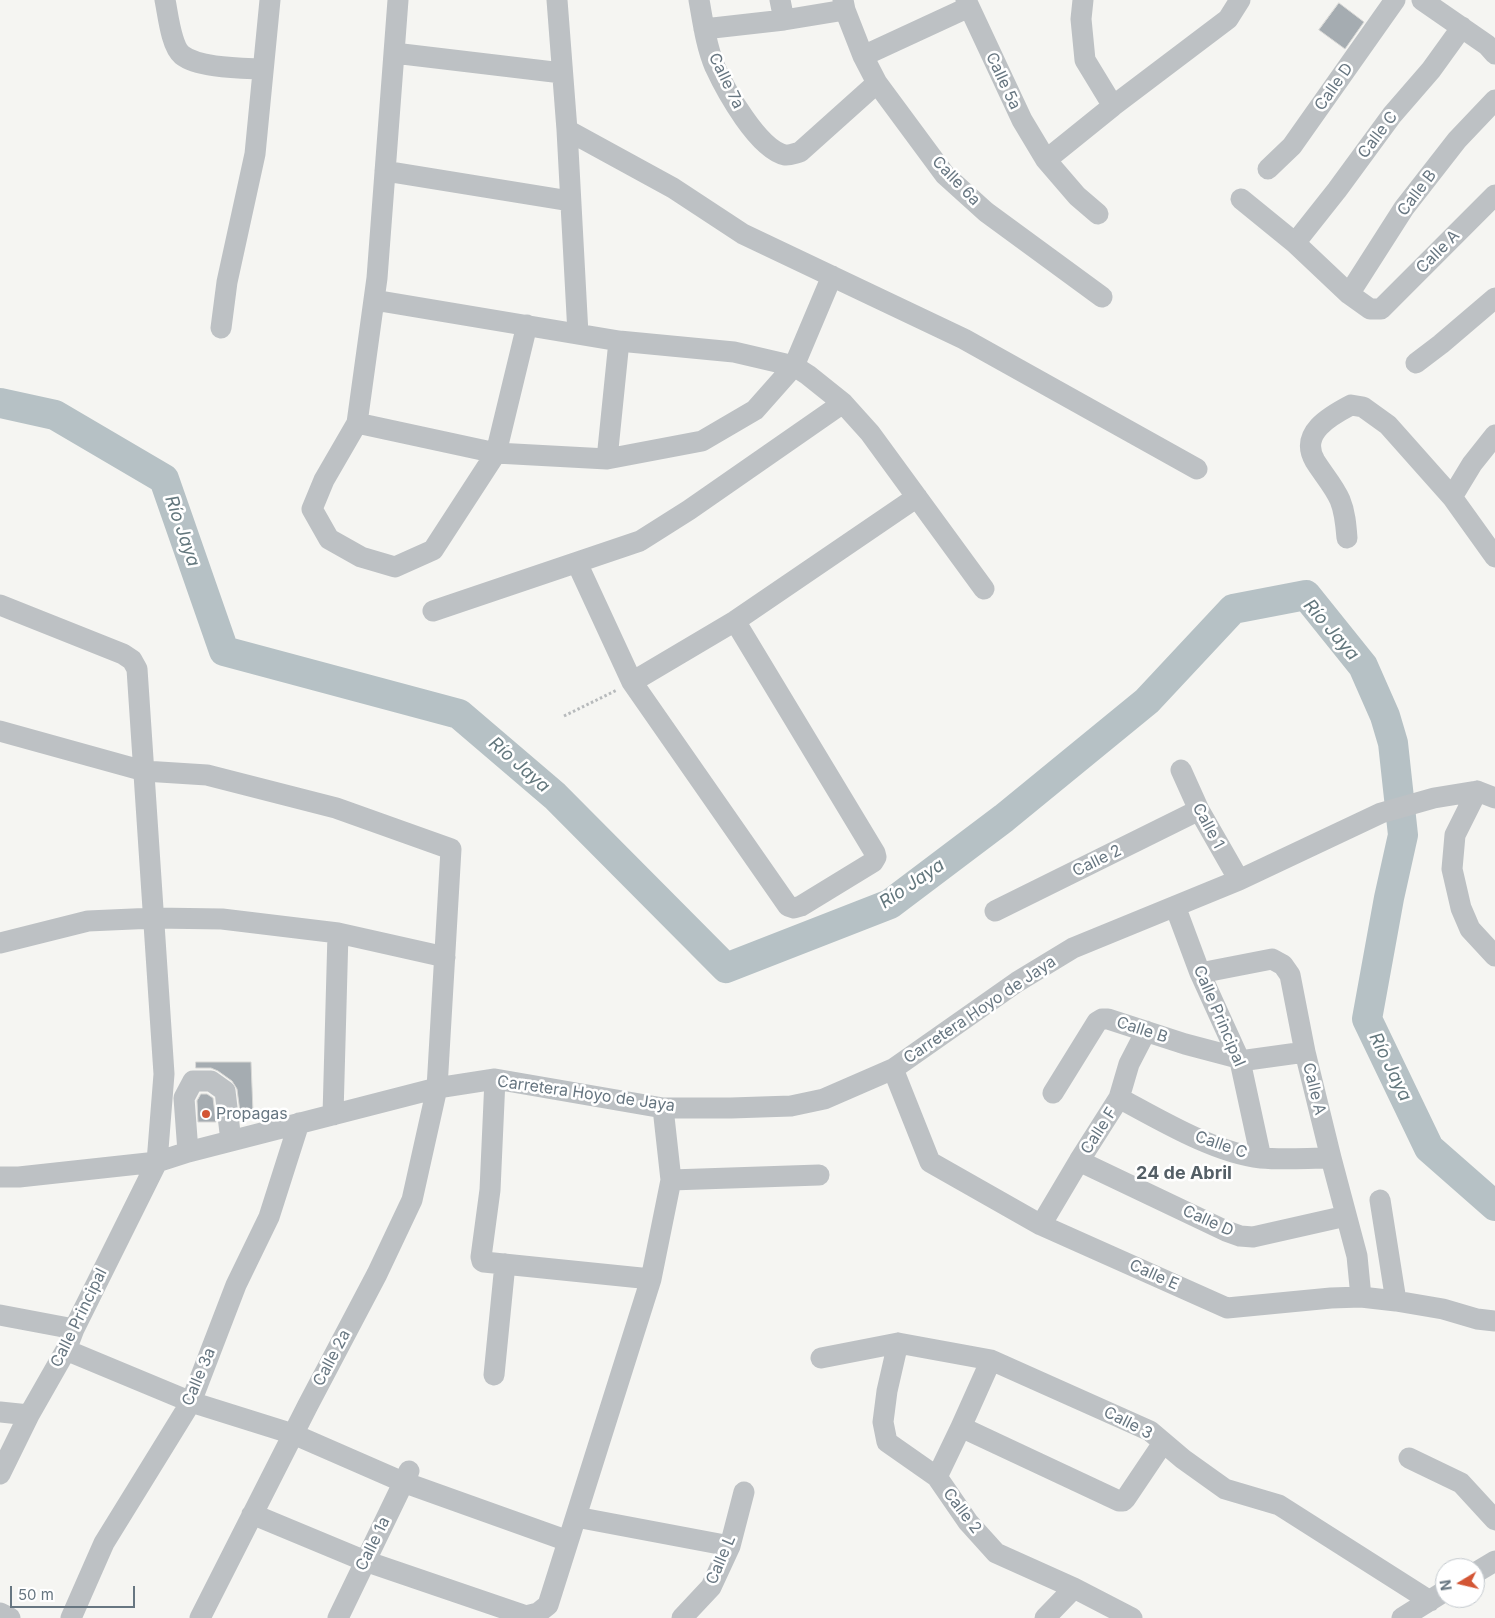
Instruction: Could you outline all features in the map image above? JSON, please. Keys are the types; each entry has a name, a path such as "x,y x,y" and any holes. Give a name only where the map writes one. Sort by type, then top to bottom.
{"street":[{"path":"165,0 175,43 182,55 219,67 262,69"},
{"path":"220,328 227,282 254,154 270,0"},
{"path":"398,0 386,171 374,300 356,423 324,480 312,509 329,539 361,557 395,567 433,550 496,453 527,325"},
{"path":"557,0 578,334"},
{"name":"Calle 7a","path":"699,0 704,29 715,66 731,97 760,140 775,151 786,156 800,152 877,83"},
{"path":"1083,0 1081,20 1085,60 1113,106"},
{"path":"1046,160 1113,106 1228,19 1240,0"},
{"name":"Calle D","path":"1268,169 1292,146 1395,0"},
{"path":"1422,0 1487,44 1495,54"},
{"path":"863,56 968,4"},
{"name":"Calle 5a","path":"968,4 1022,120 1046,160 1077,196 1098,214"},
{"path":"704,29 782,10 844,5"},
{"name":"Calle 6a","path":"844,5 863,56 877,83 945,175 986,212 1102,297"},
{"name":"Calle C","path":"1295,243 1392,115 1431,70 1462,27"},
{"path":"394,53 562,73"},
{"name":"Calle B","path":"1349,294 1404,208 1457,140 1495,100"},
{"path":"566,130 674,188 743,234 964,338 1197,468"},
{"path":"386,171 570,201"},
{"name":"Calle A","path":"1349,294 1370,309 1381,309 1495,195"},
{"path":"1241,199 1295,243 1349,294"},
{"path":"356,423 496,453 608,459 702,441 755,410 794,366 832,276"},
{"path":"1416,363 1495,298"},
{"path":"374,300 619,341 734,352 794,366 843,403 870,434 984,589"},
{"path":"608,459 619,341"},
{"path":"433,611 640,541 689,510 843,403"},
{"path":"1346,538 1346,523 1340,499 1315,460 1310,444 1314,433 1330,417 1351,405 1364,407 1388,424 1452,498 1494,554"},
{"path":"1452,498 1472,464 1495,435"},
{"path":"632,682 735,621 916,497"},
{"path":"577,562 632,682 788,906 794,908 801,906 873,862 876,857 735,621"},
{"path":"0,605 123,654 132,660 137,668 164,1074 157,1162"},
{"path":"0,731 144,771"},
{"name":"Calle 1","path":"1181,770 1199,810 1239,880"},
{"name":"Calle 2a","path":"144,771 207,775 336,808 452,849 437,1088 412,1200 377,1274 200,1618"},
{"path":"1486,794 1455,835 1452,869 1461,908 1470,929 1495,956"},
{"name":"Carretera Hoyo de Jaya","path":"0,1177 19,1178 157,1162 188,1152 437,1088 495,1079 664,1108 791,1106 824,1100 893,1069 1017,982 1073,948 1239,880 1381,813 1434,798 1486,794"},
{"name":"Calle 2","path":"995,912 1199,810"},
{"name":"Calle Principal","path":"1174,906 1200,973 1239,1059 1261,1158"},
{"path":"0,942 88,921 155,918 222,919 338,933 445,957"},
{"path":"333,1115 338,933"},
{"name":"Calle A","path":"1200,973 1272,959 1283,965 1290,975 1305,1052 1357,1256 1361,1298"},
{"name":"Calle B","path":"1053,1093 1097,1022 1102,1019 1108,1019 1239,1059 1305,1052"},
{"name":"Calle F","path":"1041,1225 1079,1161 1120,1098 1129,1064 1146,1032"},
{"name":"Calle E","path":"893,1069 930,1162 1041,1225 1228,1308 1332,1298 1361,1298 1396,1301 1443,1309 1477,1319 1495,1321"},
{"path":"495,1079 490,1190 482,1261 651,1279"},
{"path":"188,1152 184,1098 193,1081 211,1081 225,1091 231,1141"},
{"name":"Calle C","path":"1120,1098 1173,1128 1226,1150 1261,1158 1331,1158"},
{"path":"252,1514 365,1561 526,1616 538,1612 548,1605 651,1279 671,1180 664,1108"},
{"name":"Calle 3a","path":"71,1618 104,1543 191,1402 236,1285 270,1217 299,1123"},
{"name":"Calle D","path":"1079,1161 1240,1236 1253,1237 1346,1216"},
{"name":"Calle Principal","path":"0,1474 29,1415 66,1350 74,1329 157,1162"},
{"path":"671,1180 819,1176"},
{"path":"1380,1200 1396,1301"},
{"path":"494,1374 505,1264"},
{"path":"0,1315 74,1329"},
{"name":"Calle 2","path":"898,1343 887,1391 883,1422 887,1442 937,1477 968,1522 996,1553 1074,1588 1132,1618"},
{"name":"Calle 3","path":"821,1358 898,1343 991,1360 1150,1431 1183,1459 1225,1489 1279,1505 1435,1595"},
{"path":"66,1350 191,1402 293,1434 568,1540"},
{"path":"937,1477 991,1360"},
{"path":"0,1412 29,1415"},
{"path":"961,1427 1119,1501 1126,1498 1164,1443"},
{"path":"1409,1458 1461,1483 1495,1520"},
{"name":"Calle 1a","path":"338,1618 406,1476"},
{"name":"Calle L","path":"682,1618 711,1587 730,1546 744,1492"},
{"path":"576,1517 730,1546"},
{"path":"1045,1618 1074,1588"},
{"path":"1402,1618 1435,1597"},
{"path":"0,1613 10,1618"}],"path":[{"path":"564,716 632,682"}],"building":[{"path":"1339,3 1364,22 1345,49 1319,30"},
{"path":"196,1062 251,1062 253,1112 240,1112 237,1089 232,1081 211,1068 196,1068"},
{"path":"201,1094 207,1094 213,1098 216,1122 198,1122 197,1101"}],"waterway":[{"name":"Río Jaya","path":"0,403 55,415 164,479 224,651 459,714 555,796 726,968 890,904 1004,818 1147,701 1233,609 1306,595 1363,666 1385,716 1393,743 1403,835 1389,898 1367,1019 1429,1148 1495,1206"}],"place":[{"name":"Propagas","path":"206,1114"}],"district":[{"name":"24 de Abril","path":"1184,1174"}]}
